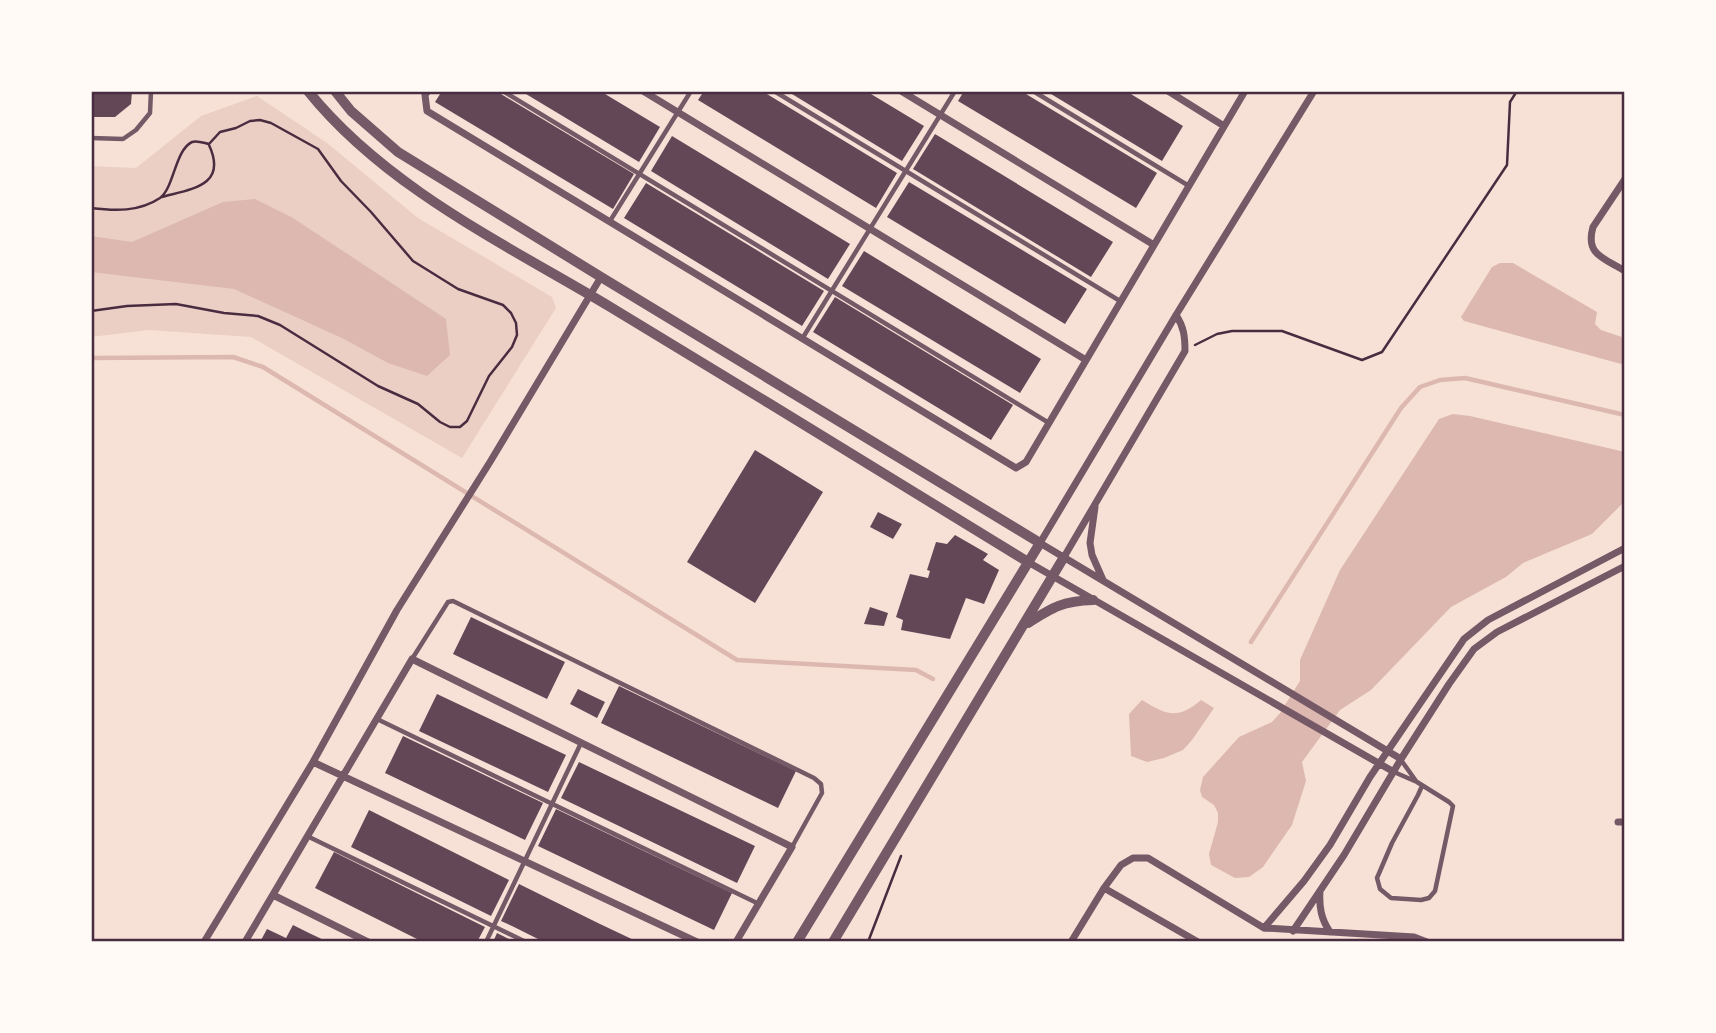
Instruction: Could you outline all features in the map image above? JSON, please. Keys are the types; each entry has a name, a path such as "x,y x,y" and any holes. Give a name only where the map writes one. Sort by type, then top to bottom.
{"street":[{"path":"308,91 369,154 452,213 1053,577 1394,772"},
{"path":"335,91 351,111 398,152 1040,543 1401,759"},
{"path":"428,91 425,95 427,111 1016,468 1026,462 1245,91"},
{"path":"643,91 1086,360"},
{"path":"901,91 1154,244"},
{"path":"1168,91 1224,126"},
{"path":"797,942 1314,91"},
{"path":"1625,179 1593,227 1591,235 1594,251 1625,271"},
{"path":"204,942 313,762 397,610 601,277"},
{"path":"833,942 1024,626 1185,351 1185,337 1176,316"},
{"path":"1096,503 1090,543 1103,580"},
{"path":"1264,928 1330,845 1387,751 1464,639 1488,620 1625,548"},
{"path":"1293,931 1344,855 1449,684 1474,649 1497,632 1625,566"},
{"path":"1581,571 1588,584"},
{"path":"1538,594 1544,607"},
{"path":"1024,626 1061,604 1093,600"},
{"path":"245,942 412,659 792,847 736,942"},
{"path":"313,762 697,942"},
{"path":"1330,845 1344,855"},
{"path":"1071,942 1104,888 1121,865 1133,858 1148,858 1264,928 1414,937 1427,942"},
{"path":"1104,888 1198,942"},
{"path":"1321,891 1319,904 1324,924 1330,932"},
{"path":"273,895 368,942"}],"lane":[{"path":"91,138 123,139 136,130 150,113 151,91"},
{"path":"503,91 1049,423"},
{"path":"610,222 691,91"},
{"path":"774,91 1120,302"},
{"path":"803,339 955,91"},
{"path":"1033,91 1189,186"},
{"path":"412,659 448,602 453,601 814,778 821,784 822,793 792,847"},
{"path":"377,719 759,904"},
{"path":"486,942 581,743"},
{"path":"1401,759 1420,784"},
{"path":"1394,772 1420,784 1452,806 1435,891 1429,898 1421,900 1391,898 1380,890 1377,878 1420,784"},
{"path":"307,836 526,942"}],"path":[{"path":"1185,351 1217,334 1232,331 1282,331 1362,360 1382,352 1507,165 1510,102 1517,91"},
{"path":"91,311 176,304 258,316 280,325 378,386 418,404 440,422 450,427 460,427 467,421 489,376 512,347 517,335 516,323 503,305 457,289 413,261 341,181 318,149 271,123 250,121 220,132 209,144"},
{"path":"162,197 184,150 192,142 209,144"},
{"path":"91,208 137,209 162,197 203,185 214,170 209,144"},
{"path":"868,942 902,854"}],"shaded area":[{"path":"257,96 327,143 418,218 552,297 556,308 462,458 251,337 149,330 91,337 91,166 136,168 201,116"},
{"path":"255,199 293,218 446,319 450,355 427,376 388,363 344,339 234,289 91,272 91,236 132,242 223,202"},
{"path":"1500,263 1513,263 1597,312 1595,324 1601,330 1625,338 1625,365 1464,321 1461,317 1492,267"},
{"path":"1453,414 1625,452 1625,501 1592,534 1523,563 1506,577 1451,607 1371,690 1340,710 1302,762 1306,781 1292,825 1263,867 1249,877 1235,878 1211,865 1209,854 1218,813 1214,805 1202,797 1200,790 1203,777 1239,737 1272,722 1280,713 1300,681 1300,660 1340,570 1439,419"},
{"path":"1142,700 1172,713 1185,711 1201,700 1214,708 1183,750 1147,762 1131,756 1129,714"}],"building":[{"path":"91,91 132,91 131,104 115,117 91,117"},
{"path":"442,91 496,91 634,174 613,209 435,102"},
{"path":"521,91 600,91 660,127 639,162"},
{"path":"704,91 762,91 897,173 876,208 698,100"},
{"path":"787,91 866,91 924,126 902,161"},
{"path":"964,91 1021,91 1157,173 1136,208 958,101"},
{"path":"1046,91 1126,91 1183,126 1162,161"},
{"path":"935,134 1113,242 1091,277 913,169"},
{"path":"672,136 850,244 828,279 651,171"},
{"path":"909,182 1087,289 1065,324 887,217"},
{"path":"646,183 824,291 802,326 624,218"},
{"path":"864,251 1041,359 1020,393 842,286"},
{"path":"835,297 1013,405 991,440 813,332"},
{"path":"755,450 823,492 755,603 687,562"},
{"path":"878,512 902,524 893,539 870,527"},
{"path":"955,535 988,554 983,560 999,570 984,604 966,598 950,639 901,630 903,620 896,617 910,574 928,578 930,571 927,570 936,542 947,544"},
{"path":"870,607 888,613 884,626 864,624"},
{"path":"471,617 565,662 547,699 453,654"},
{"path":"619,686 796,771 778,808 601,723"},
{"path":"578,689 605,702 597,718 570,704"},
{"path":"437,694 566,755 548,792 419,731"},
{"path":"403,736 543,803 525,840 385,773"},
{"path":"579,762 755,846 737,883 561,798"},
{"path":"556,809 732,893 714,930 538,846"},
{"path":"369,810 509,880 491,916 351,847"},
{"path":"334,852 485,927 477,942 423,942 315,888"},
{"path":"519,884 638,942 544,942 501,921"},
{"path":"293,925 328,942 260,942 267,929 286,938"},
{"path":"497,933 515,942 493,942"}],"waterway":[{"path":"91,358 233,357 263,367 737,660 916,670 933,679"},
{"path":"1251,642 1401,408 1420,387 1440,380 1465,378 1625,415"}]}
